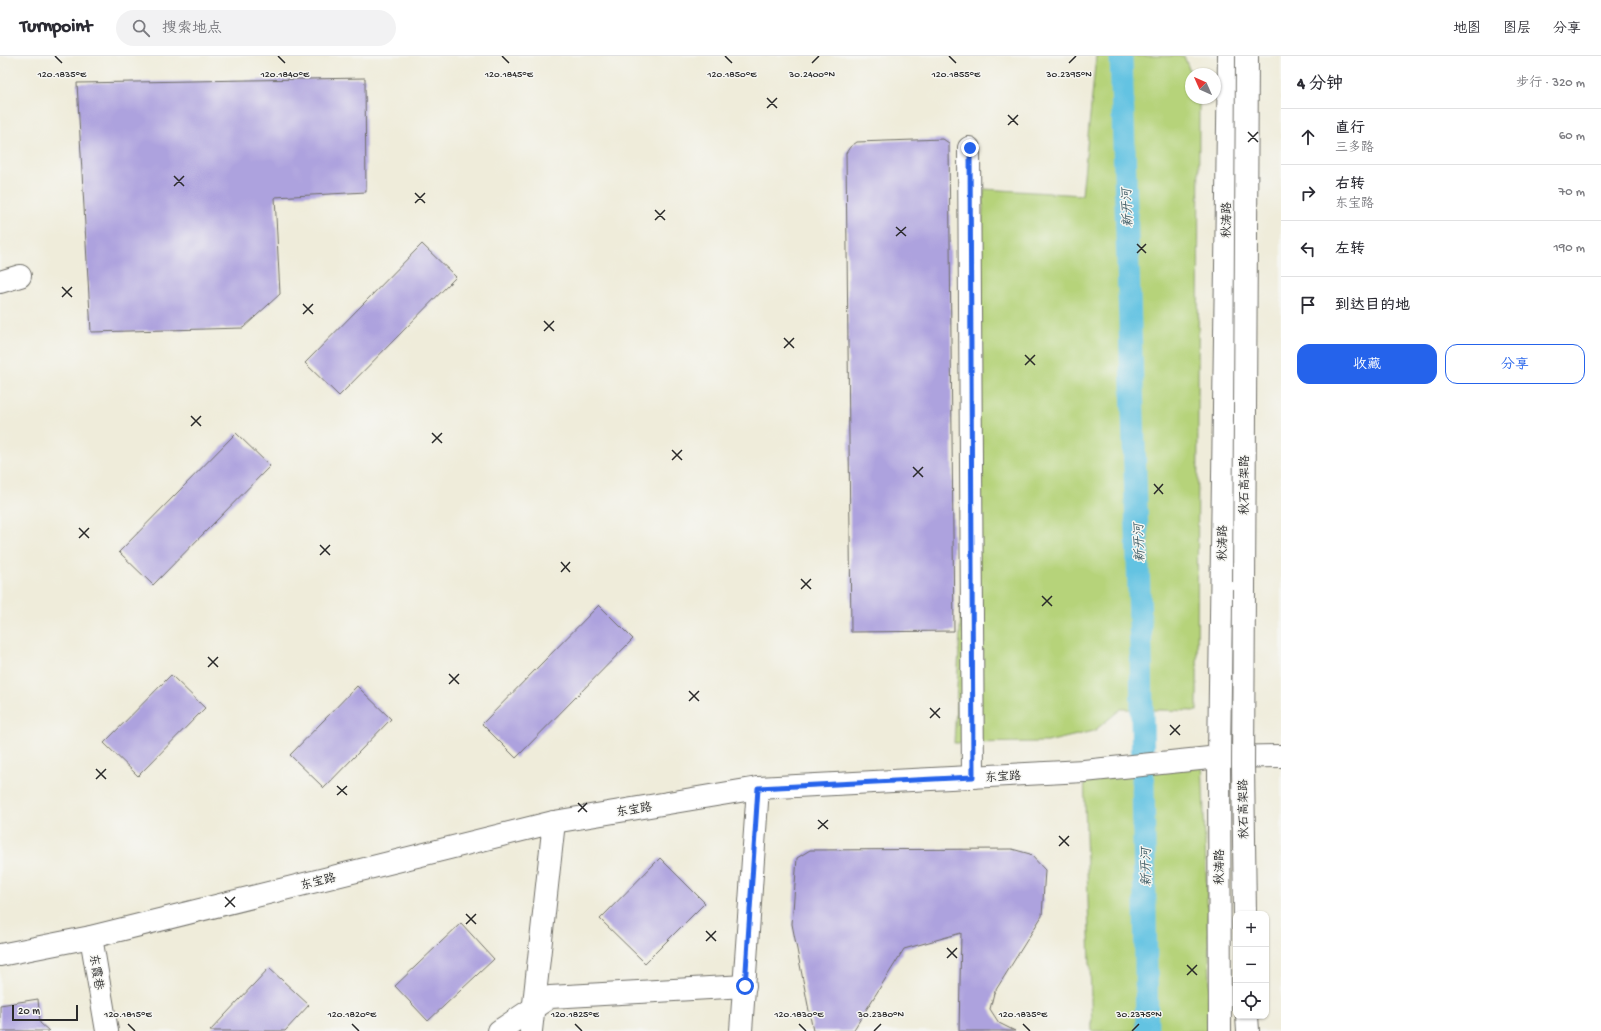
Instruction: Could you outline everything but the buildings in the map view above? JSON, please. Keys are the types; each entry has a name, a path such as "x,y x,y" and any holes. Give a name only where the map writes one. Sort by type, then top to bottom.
{"main road":[{"name":"秋涛路","path":"1220,1031 1219,757 1228,56"},
{"name":"秋石高架路","path":"1246,56 1243,749 1246,911"},
{"path":"970,148 973,777"},
{"name":"东宝路","path":"0,955 91,937 554,822 758,788 1084,771 1219,757 1281,756"},
{"path":"742,1031 758,788"},
{"path":"531,1031 554,822"},
{"name":"东霞巷","path":"91,937 107,1031"},
{"path":"499,1031 550,997 745,986"},
{"path":"1247,1019 1248,1031"}],"green space":[{"path":"1096,56 1184,56 1189,68 1185,68 1185,104 1199,104 1197,711 1121,709 1094,731 1047,742 954,743 984,189 1082,195"},
{"path":"1202,759 1212,1031 1092,1031 1084,771"}],"waterway":[{"name":"新开河","path":"1121,56 1141,652 1147,1031"}],"route":[{"path":"745,986 758,788 973,777 970,148"}]}
